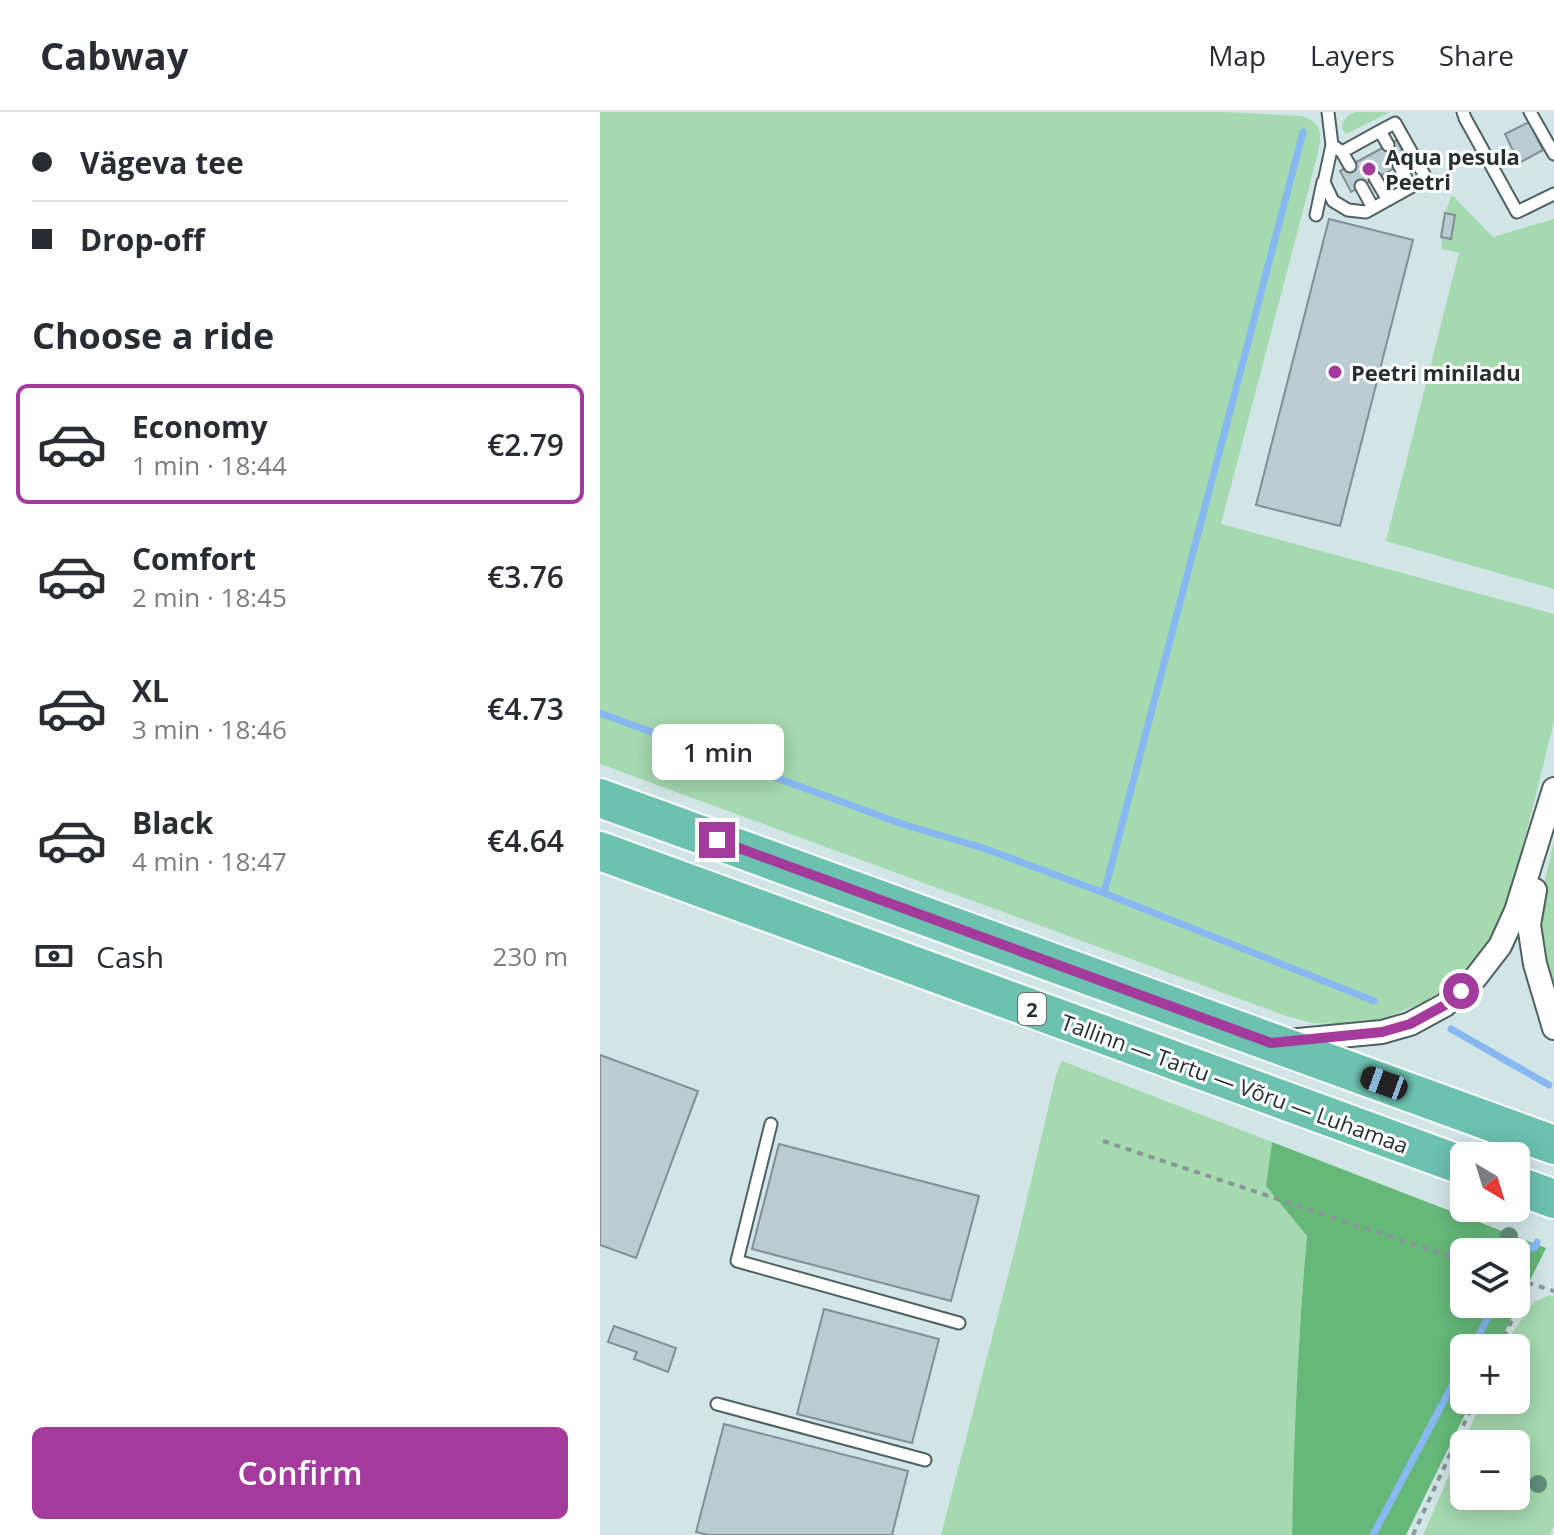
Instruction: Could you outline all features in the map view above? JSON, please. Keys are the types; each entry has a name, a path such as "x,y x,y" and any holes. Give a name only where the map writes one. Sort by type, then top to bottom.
{"highway":[{"name":"2","path":"600,798 1554,1145"},
{"name":"Tallinn — Tartu — Võru — Luhamaa","path":"600,851 1450,1161"},
{"path":"1530,1190 1554,1199"}],"street":[{"path":"1554,791 1529,925 1535,964 1554,1028"},
{"path":"1271,1043 1382,1032 1410,1024 1445,1005 1476,977 1500,946 1516,911 1554,791"}],"lane":[{"path":"1328,112 1337,148 1350,166"},
{"path":"1463,112 1517,212 1554,194"},
{"path":"1530,112 1554,154"},
{"path":"1324,182 1333,201 1348,210 1366,212 1426,178 1395,123 1356,145 1337,148"},
{"path":"1380,131 1388,145"},
{"path":"1356,145 1364,158"},
{"path":"1316,215 1337,148"},
{"path":"1399,165 1411,187"},
{"path":"1375,178 1388,200"},
{"path":"1361,186 1373,208"},
{"path":"771,1124 737,1261 959,1323"},
{"path":"717,1404 925,1460"}],"path":[{"path":"1103,1141 1450,1256"},
{"path":"1530,1283 1554,1291"},
{"path":"1413,1535 1469,1414"}],"green space":[{"path":"600,112 1224,112 1301,116 1317,125 1320,135 1318,153 1221,524 1554,614 1554,722 1510,898 1497,927 1480,953 1450,985 1426,1001 1384,1019 1353,1024 1313,1023 1286,1016 600,764"},
{"path":"1355,112 1390,112 1346,134 1342,129 1343,123 1347,116"},
{"path":"1452,195 1493,237 1554,219 1554,589 1386,541 1459,253 1442,249 1441,237 1451,238 1455,216 1445,213"},
{"path":"1554,841 1554,990 1543,952 1540,917"},
{"path":"1062,1061 1272,1142 1266,1186 1307,1236 1297,1385 1292,1535 941,1535"},
{"path":"1272,1142 1450,1211 1450,1222 1479,1222 1520,1238 1450,1238 1450,1318 1512,1318 1504,1334 1450,1334 1450,1414 1465,1414 1457,1430 1450,1430 1450,1445 1406,1535 1292,1535 1297,1385 1307,1236 1266,1186"},
{"path":"1530,1242 1546,1248 1530,1281"},
{"path":"1550,1295 1554,1297 1554,1525 1550,1535 1423,1535 1450,1473 1450,1510 1530,1510 1530,1430 1469,1430 1476,1414 1530,1414 1530,1334 1511,1334 1523,1318 1530,1318 1530,1308 1534,1302"}],"building":[{"path":"1529,122 1543,150 1519,163 1505,134"},
{"name":"Aqua pesula Peetri","path":"1397,140 1407,161 1351,192 1340,171"},
{"path":"1445,213 1455,215 1451,239 1441,237"},
{"name":"Peetri miniladu","path":"1329,219 1413,240 1340,526 1256,505"},
{"path":"600,1055 698,1091 636,1258 600,1245"},
{"path":"779,1144 979,1196 951,1301 752,1249"},
{"path":"824,1309 939,1339 912,1443 797,1414"},
{"path":"614,1326 676,1348 668,1372 634,1359 637,1352 608,1342"},
{"path":"724,1424 908,1471 892,1535 708,1535 696,1532"}],"waterway":[{"path":"1104,893 1303,132"},
{"path":"600,713 902,824 983,848 1104,893 1374,1001"},
{"path":"1451,1029 1549,1085"},
{"path":"1530,1247 1535,1248 1537,1242"},
{"path":"1479,1334 1488,1318"},
{"path":"1373,1535 1450,1389"}],"place":[{"name":"Aqua pesula Peetri","path":"1369,169"},
{"name":"Peetri miniladu","path":"1335,372"}],"route":[{"path":"717,840 1271,1043 1382,1032 1410,1024 1445,1005 1461,991"}]}
